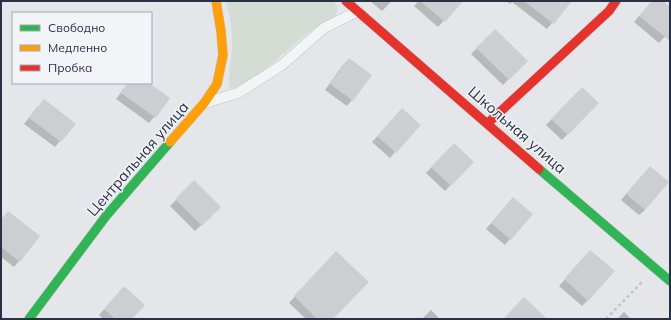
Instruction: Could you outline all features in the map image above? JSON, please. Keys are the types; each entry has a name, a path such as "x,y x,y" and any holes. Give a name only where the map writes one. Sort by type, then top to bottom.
{"street":[{"name":"Центральная улица","path":"29,319 106,216 205,102 217,84 223,55 216,1"},
{"name":"Школьная улица","path":"346,1 670,281"},
{"path":"488,123 609,11 616,1"}],"lane":[{"path":"205,102 238,93 282,65 324,28 358,11"}],"path":[{"path":"606,319 655,269"}],"shaded area":[{"path":"226,1 332,1 337,5 338,11 336,15 326,23 309,32 262,72 252,79 230,89 229,78 232,40 230,17"}],"building":[{"path":"420,1 463,1 445,22"},
{"path":"524,1 572,1 554,24"},
{"path":"652,1 663,1 670,7 670,41 639,16"},
{"path":"495,29 528,61 509,80 476,48"},
{"path":"349,58 372,75 353,101 330,84"},
{"path":"127,84 150,84 170,98 156,118 121,93"},
{"path":"582,87 599,103 568,135 551,119"},
{"path":"44,99 76,124 61,142 29,118"},
{"path":"402,108 421,125 396,153 377,136"},
{"path":"454,143 474,162 451,186 431,167"},
{"path":"650,166 669,182 645,210 626,194"},
{"path":"194,180 221,207 202,226 175,199"},
{"path":"513,197 533,214 511,240 491,223"},
{"path":"8,211 40,236 20,262 1,247 1,220"},
{"path":"590,250 615,271 588,301 564,279"},
{"path":"336,251 369,282 333,319 317,319 294,296"},
{"path":"124,286 145,305 132,319 115,319 104,309"},
{"path":"524,297 547,319 503,319"}],"traffic: fast":[{"path":"29,319 106,216 170,142"},
{"path":"539,169 670,281"}],"traffic: slow":[{"path":"170,142 205,102 217,84 223,55 216,1"}],"traffic: jam":[{"path":"346,1 539,169"},
{"path":"488,123 609,11 616,1"}]}
